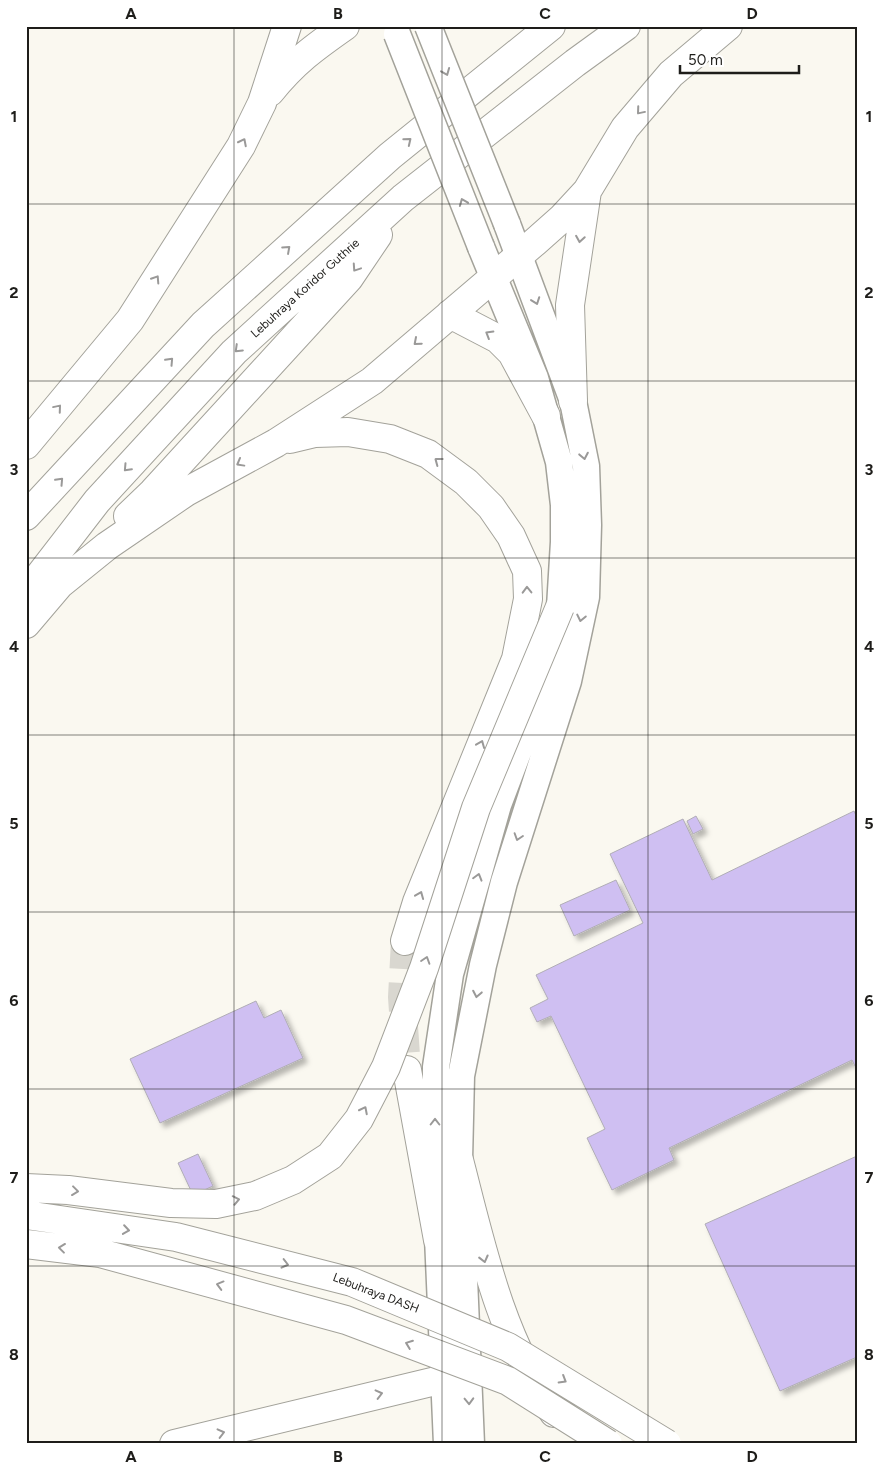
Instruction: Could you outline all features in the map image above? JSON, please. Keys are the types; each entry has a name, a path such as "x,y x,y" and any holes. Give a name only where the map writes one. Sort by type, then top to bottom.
{"highway":[{"path":"26,445 130,320 241,146 262,103 287,26"},
{"path":"262,103 287,71 313,48 346,26"},
{"path":"26,516 203,325 390,156 551,26"},
{"name":"Lebuhraya Koridor Guthrie","path":"26,593 97,501 234,352 403,198 574,63 626,26"},
{"path":"60,584 108,546 186,492 276,443 372,381 562,218 588,191 625,128 666,81 728,26"},
{"path":"573,401 570,305 588,191"},
{"path":"26,624 60,584 152,492 349,278 403,198"},
{"path":"450,314 498,339 512,353 546,416"},
{"path":"276,443 316,434 348,432 390,439 428,454 466,482 491,507 510,536 527,571 528,598 516,659 417,902 405,941"},
{"path":"26,1188 68,1190 171,1203 216,1204 254,1196 270,1190 293,1180 330,1156 359,1119 386,1067 424,968 476,808 560,607"},
{"path":"407,1070 438,1240"},
{"path":"459,1160 487,1270 523,1364 553,1411 582,1444"},
{"name":"Lebuhraya DASH","path":"26,1215 176,1237 352,1282 508,1347 667,1444"},
{"path":"26,1244 100,1253 346,1320 508,1381 608,1444"},
{"path":"174,1444 444,1379"}],"main road":[{"path":"428,26 507,224 573,401 586,466 588,525 586,597 568,681 504,882 482,965 460,1076 459,1160 471,1444"},
{"path":"395,30 535,378 559,462 564,505 560,607 543,686 498,805 450,974 436,1067 435,1168 447,1444"}],"building":[{"path":"854,811 857,818 857,1070 852,1060 669,1148 674,1160 612,1190 587,1138 605,1129 551,1016 537,1022 530,1008 548,999 536,975 643,923 610,854 683,819 712,880"},
{"path":"696,816 703,829 693,834 687,821"},
{"path":"616,880 630,910 574,936 560,905"},
{"path":"256,1001 264,1018 281,1010 303,1058 160,1123 130,1059"},
{"path":"198,1154 213,1186 193,1195 178,1163"},
{"path":"857,1156 857,1357 780,1391 705,1224"}],"tunnel":[{"path":"405,941 402,997 407,1070"}]}
